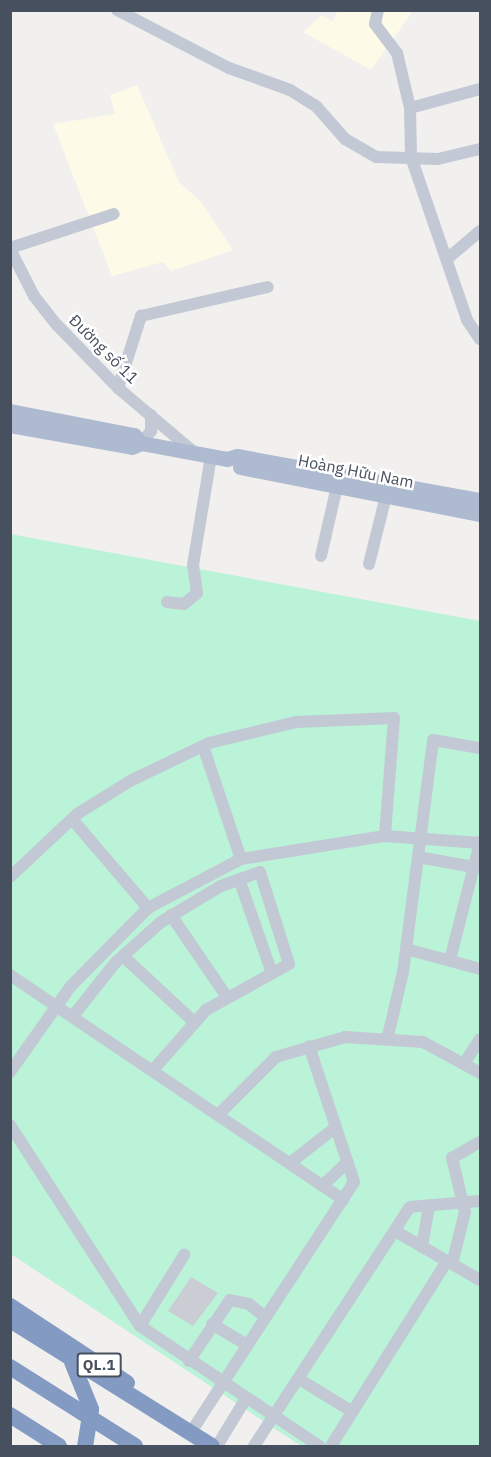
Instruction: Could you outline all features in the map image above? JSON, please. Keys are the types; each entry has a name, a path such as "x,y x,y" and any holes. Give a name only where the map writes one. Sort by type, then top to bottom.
{"highway":[{"name":"QL.1","path":"10,1306 181,1418 201,1440"},
{"name":"QL.1","path":"10,1320 201,1440"},
{"path":"72,1361 87,1393 91,1427 85,1446"},
{"path":"10,1367 135,1446"},
{"path":"10,1415 59,1446"}],"main road":[{"name":"Hoàng Hữu Nam","path":"10,411 134,435 141,443"},
{"name":"Hoàng Hữu Nam","path":"10,425 132,447 141,443 227,459 237,456 480,500"},
{"name":"Hoàng Hữu Nam","path":"227,459 235,467 480,513"}],"street":[{"path":"117,10 229,68 290,90 316,106 345,139 376,157 438,159 480,149"},
{"path":"378,10 375,24 397,53 410,108 411,157 467,320 480,339"},
{"path":"410,108 480,89"},
{"path":"10,248 114,214"},
{"path":"447,259 480,231"},
{"name":"Đường số 11","path":"10,248 34,296 118,388 204,455"},
{"path":"118,388 141,316 268,287"},
{"path":"141,443 151,431 152,415"},
{"path":"167,602 184,604 197,593 193,565 204,455"},
{"path":"321,556 337,486"},
{"path":"369,564 386,496"},
{"path":"10,877 72,819 130,781 203,746 296,722 394,718 386,836"},
{"path":"388,1036 406,949 433,740 480,748"},
{"path":"203,746 241,859"},
{"path":"72,819 148,908"},
{"path":"10,1072 57,1005 148,908 241,859 386,836 480,843 477,867 450,960"},
{"path":"418,857 477,867"},
{"path":"73,1016 123,956 171,915 239,879 260,872 289,964 226,997 195,1023 153,1070"},
{"path":"239,879 272,973"},
{"path":"171,915 226,997"},
{"path":"406,949 480,969"},
{"path":"123,956 195,1023"},
{"path":"10,975 220,1113 343,1200"},
{"path":"220,1113 276,1057 309,1046 388,1036 423,1042 465,1062 480,1073"},
{"path":"465,1062 480,1039"},
{"path":"201,1440 221,1385 354,1182 309,1046"},
{"path":"10,1125 140,1326 221,1385 319,1446"},
{"path":"290,1163 336,1127"},
{"path":"331,1446 351,1411 449,1262 464,1203 452,1158 480,1142"},
{"path":"322,1186 348,1162"},
{"path":"254,1446 410,1207 480,1201"},
{"path":"423,1247 429,1206"},
{"path":"395,1231 480,1280"},
{"path":"140,1326 183,1255"},
{"path":"189,1361 230,1300 249,1304 265,1317"},
{"path":"212,1324 247,1345"},
{"path":"299,1379 351,1411"},
{"path":"201,1440 245,1400"}],"shaded area":[{"path":"338,11 413,11 371,70 303,32 322,15 333,21"},
{"path":"137,85 179,182 201,202 233,250 171,271 163,262 112,276 53,124 115,114 110,95"}],"green space":[{"path":"10,534 480,621 480,1446 301,1446 11,1254"}],"building":[{"path":"191,1277 218,1293 193,1326 168,1311"}]}
